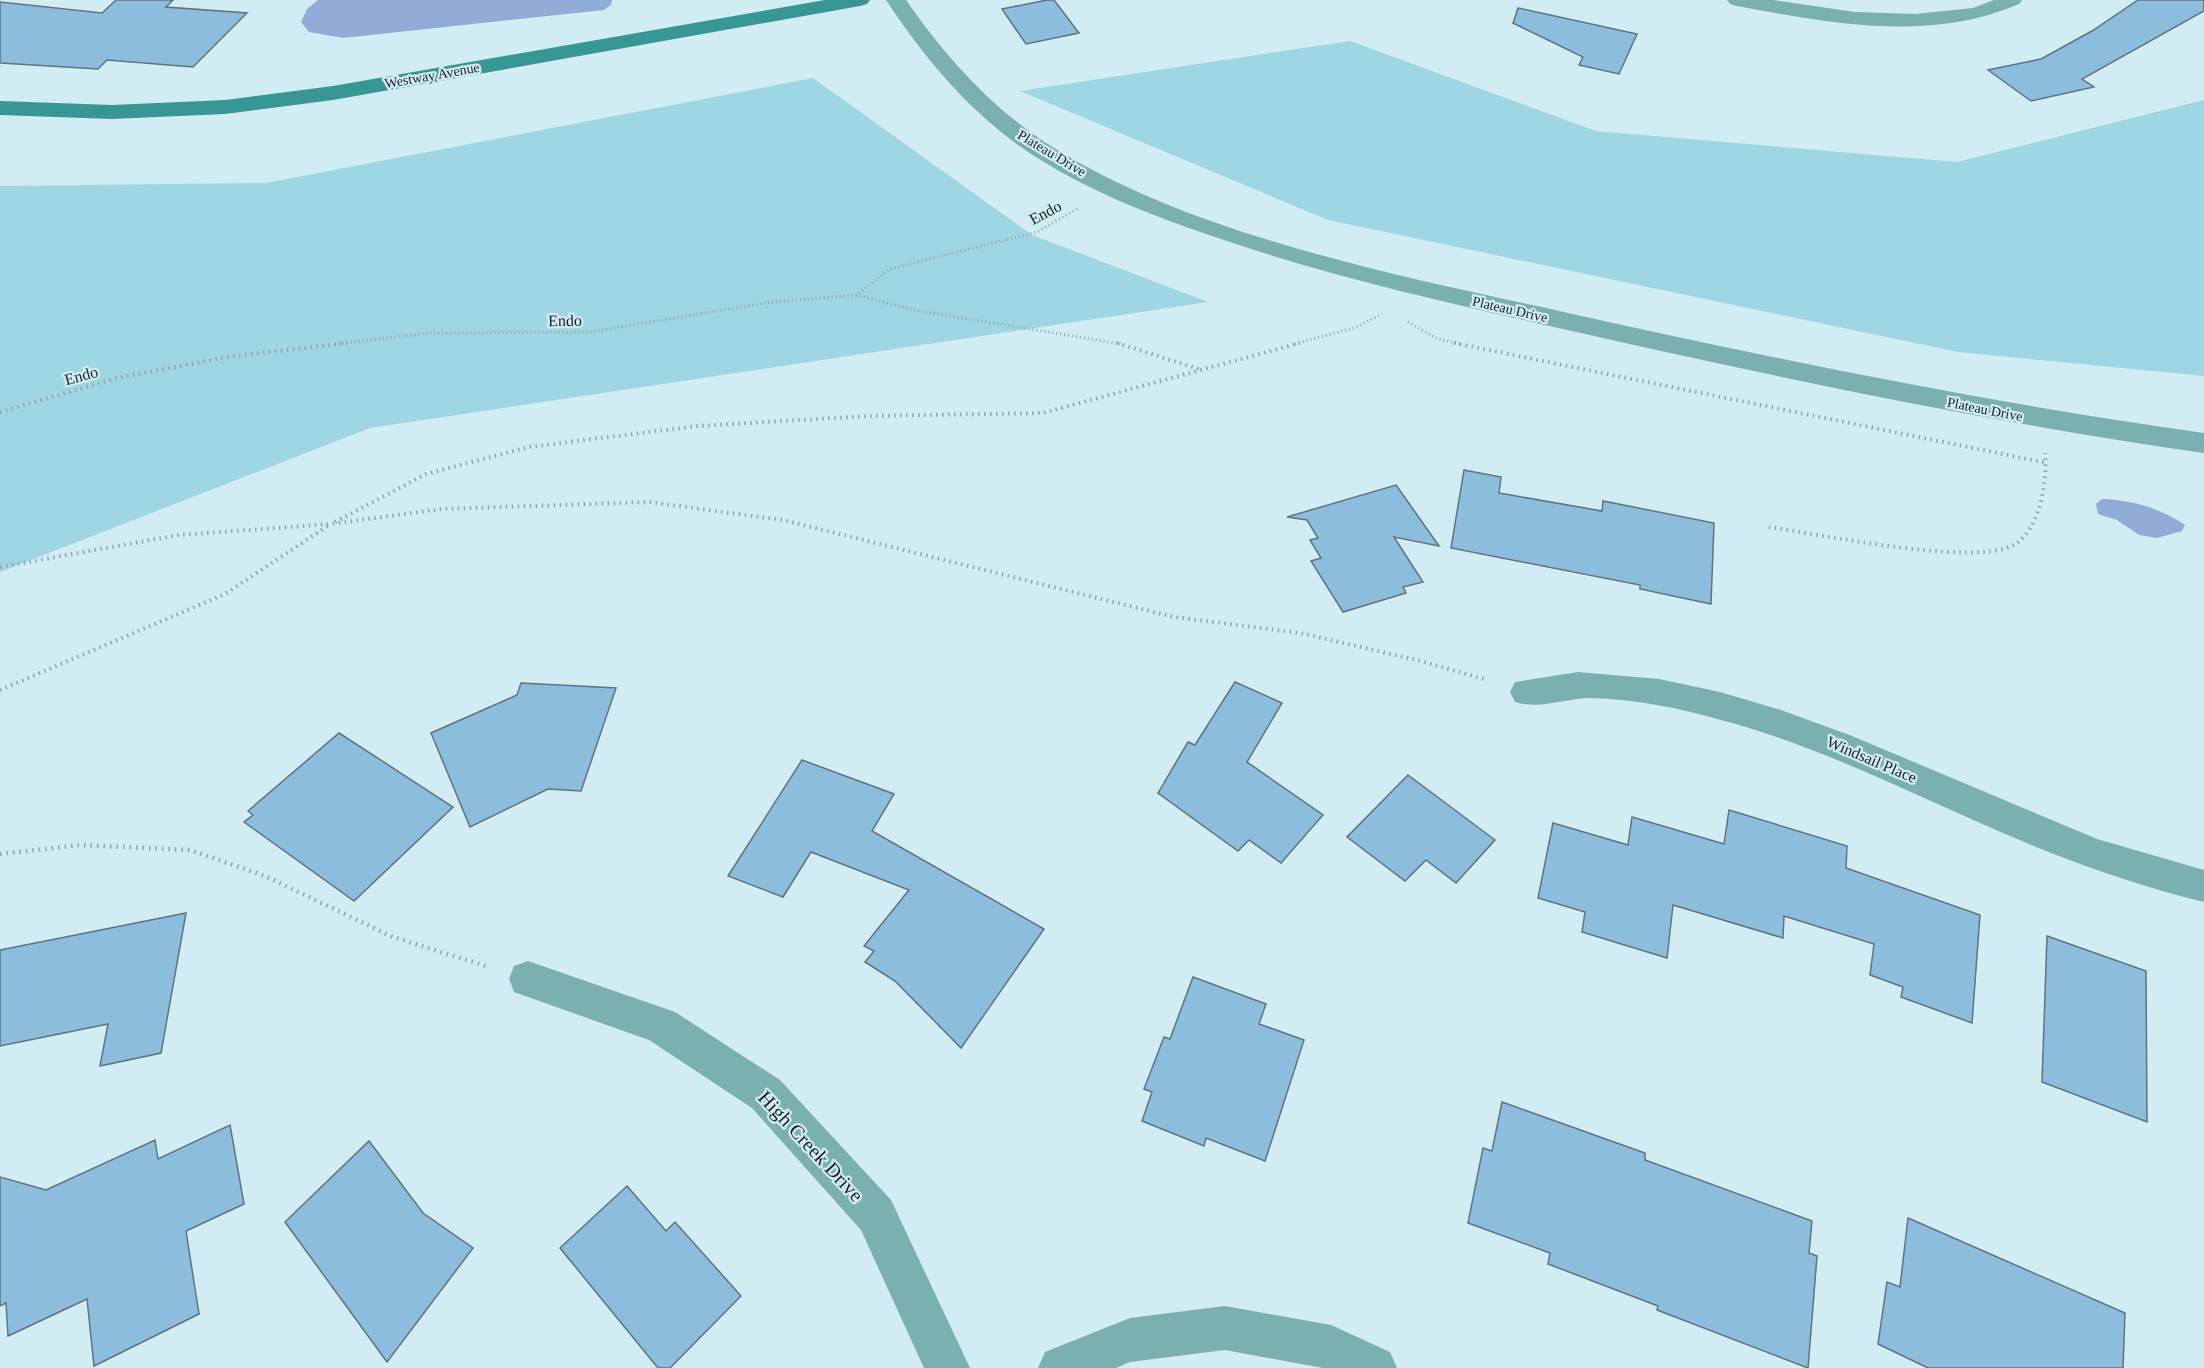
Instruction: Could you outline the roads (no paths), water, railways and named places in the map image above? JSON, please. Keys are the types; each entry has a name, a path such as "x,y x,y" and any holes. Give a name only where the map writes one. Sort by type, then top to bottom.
{"street":[{"name":"Westway Avenue","path":"0,108 112,112 225,107 344,91 860,0"},
{"name":"Plateau Drive","path":"896,0 944,64 983,104 1025,140 1111,189 1272,250 1404,285 1733,359 2040,420 2204,442"},
{"path":"1737,0 1828,15 1918,20 1974,14 2012,0"},
{"name":"Windsail Place","path":"1527,692 1592,685 1653,690 1734,709 1821,737 2074,846 2204,886"},
{"name":"High Creek Drive","path":"528,979 661,1025 766,1094 876,1215 948,1368"},
{"path":"1061,1368 1130,1340 1225,1328 1331,1347 1374,1368"}]}
